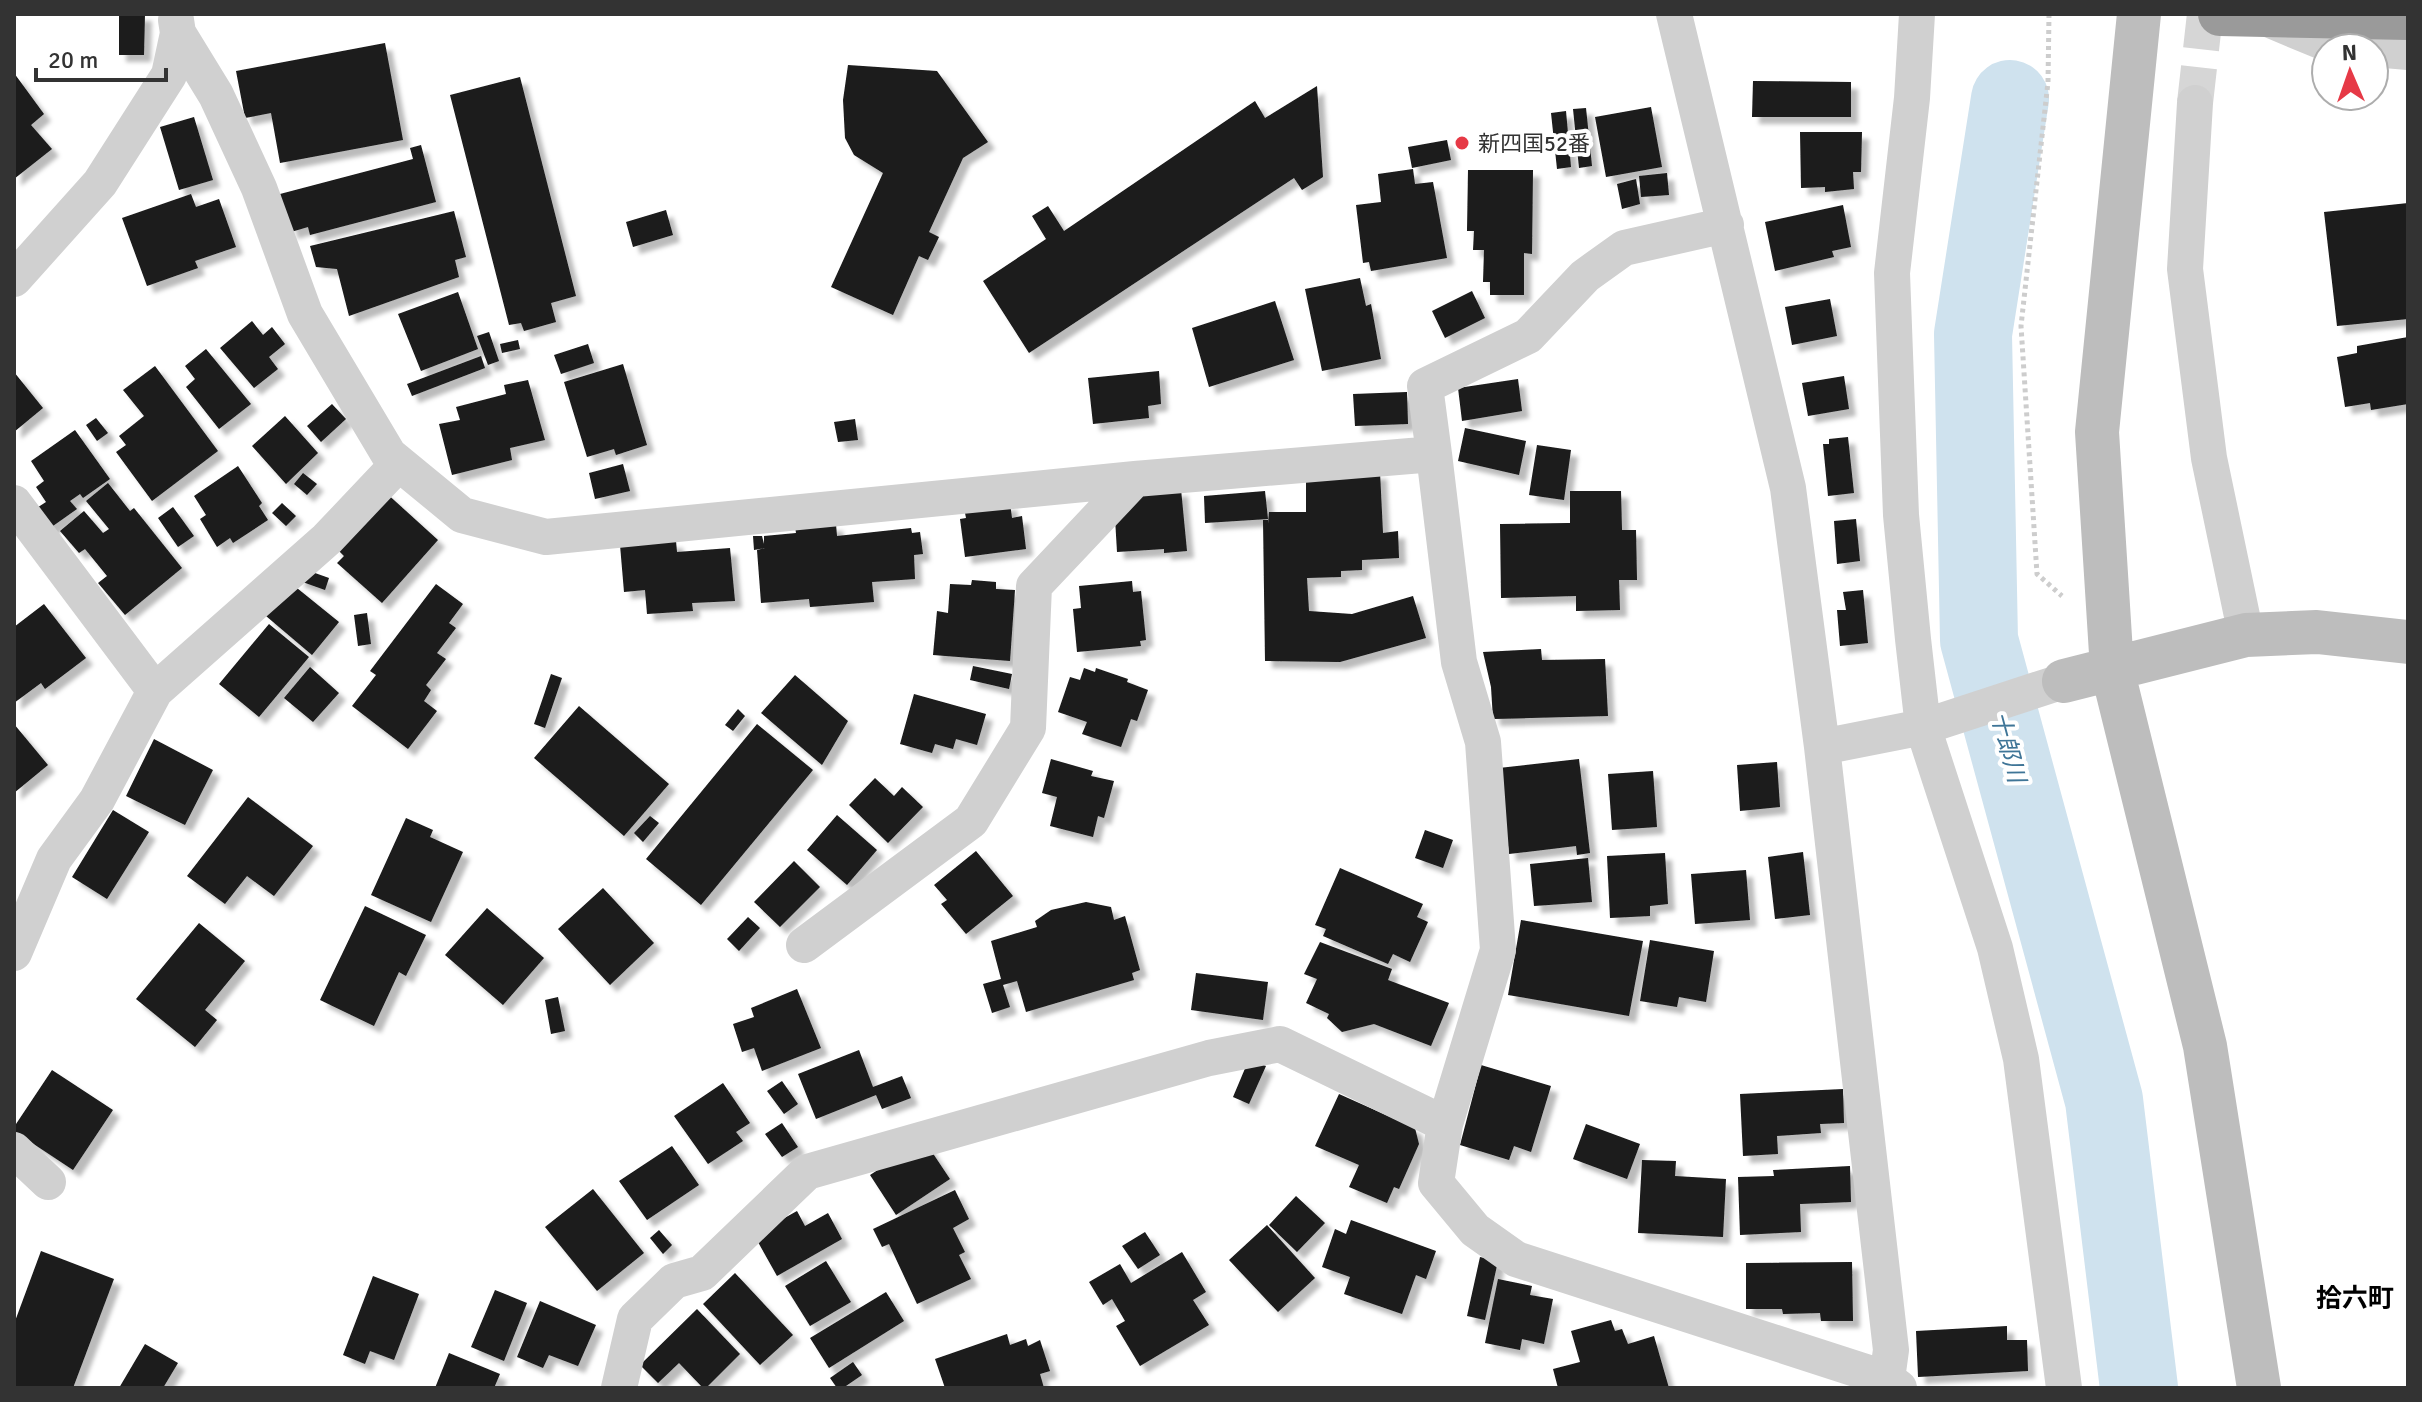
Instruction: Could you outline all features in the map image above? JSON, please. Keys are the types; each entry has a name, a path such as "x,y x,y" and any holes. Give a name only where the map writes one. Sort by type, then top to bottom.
{"highway":[{"path":"2220,14 2408,18"}],"street":[{"path":"1674,14 1726,225 1788,488 1822,747 1893,1384 1516,1259 1475,1230 1436,1183 1445,1124 1498,950 1483,742 1459,662 1425,386 1528,336 1585,276 1624,248 1726,225"},
{"path":"1917,14 1912,98 1892,273 1901,515 1923,727 1995,948 2021,1059 2064,1388"},
{"path":"2139,14 2097,432 2112,669 2205,1046 2259,1388"},
{"path":"2255,14 2310,37"},
{"path":"176,23 216,95 253,175 305,314 389,455 462,515 546,537 1135,479 1434,454"},
{"path":"14,279 100,183 169,75 176,23"},
{"path":"2195,103 2185,269 2209,458 2246,635"},
{"path":"14,953 22,907 97,800 155,691 327,539 399,463"},
{"path":"804,945 971,821 1028,728 1034,586 1135,479"},
{"path":"14,503 155,691"},
{"path":"1822,747 1923,727 2064,681 2246,635 2317,632 2408,642"},
{"path":"619,1388 635,1319 674,1281 702,1273 807,1172 1209,1058 1280,1044 1445,1124"},
{"path":"14,1150 48,1182"}],"path":[{"path":"2049,14 2048,82 2021,326 2037,574 2068,601"}],"building":[{"path":"119,14 145,14 144,55 119,55"},
{"path":"385,43 403,140 280,163 271,113 245,118 236,71"},
{"path":"848,65 937,71 988,142 963,158 929,232 939,237 928,260 919,256 893,315 831,287 883,173 854,155 845,138 843,100"},
{"path":"14,73 44,114 31,125 52,149 14,179"},
{"path":"520,77 576,296 551,303 556,322 524,331 521,323 509,325 450,95"},
{"path":"1753,81 1851,82 1851,117 1752,117"},
{"path":"1317,86 1323,177 1302,190 1294,178 1029,353 983,281 1046,239 1032,216 1048,206 1064,231 1255,101 1265,118"},
{"path":"1651,107 1662,167 1606,177 1595,117"},
{"path":"1586,108 1592,166 1579,168 1573,109"},
{"path":"1566,111 1571,167 1557,169 1551,113"},
{"path":"194,117 213,180 179,190 160,127"},
{"path":"1800,132 1862,132 1861,172 1853,172 1854,189 1825,192 1825,187 1801,188"},
{"path":"1447,140 1451,160 1412,168 1408,147"},
{"path":"421,145 436,202 310,235 308,227 291,232 280,194 413,159 410,148"},
{"path":"1413,169 1415,184 1433,182 1447,258 1371,271 1369,262 1363,263 1356,205 1381,202 1378,174"},
{"path":"1468,170 1533,170 1532,254 1524,253 1524,295 1490,295 1490,282 1483,282 1484,250 1473,250 1474,231 1467,231"},
{"path":"1667,173 1669,195 1641,197 1639,176"},
{"path":"1636,179 1640,204 1622,209 1617,184"},
{"path":"191,194 196,207 219,199 236,247 195,261 198,268 147,286 122,218"},
{"path":"2408,203 2408,319 2337,326 2324,212"},
{"path":"1843,205 1851,247 1832,251 1834,257 1775,271 1765,222"},
{"path":"666,210 673,235 633,247 626,222"},
{"path":"454,211 466,257 455,260 459,277 349,316 337,269 316,267 310,246"},
{"path":"1360,278 1366,306 1371,304 1381,359 1322,371 1305,289"},
{"path":"1472,291 1485,318 1445,338 1432,311"},
{"path":"458,292 478,349 421,371 398,314"},
{"path":"1830,299 1837,336 1792,345 1785,307"},
{"path":"1275,301 1294,360 1209,387 1192,328"},
{"path":"252,321 263,335 272,327 285,344 269,357 278,369 254,388 220,348"},
{"path":"489,332 499,361 488,365 477,336"},
{"path":"2408,337 2408,404 2371,410 2370,403 2345,407 2337,357 2357,353 2357,346"},
{"path":"518,340 520,349 502,353 500,344"},
{"path":"588,344 594,363 561,374 554,355"},
{"path":"206,349 251,404 219,429 186,387 195,379 185,366"},
{"path":"481,356 485,368 412,396 407,384"},
{"path":"623,364 647,445 616,455 614,449 587,457 564,382"},
{"path":"155,366 218,451 152,501 116,452 126,445 119,436 144,416 123,390"},
{"path":"1159,371 1161,404 1148,406 1149,418 1093,424 1088,378"},
{"path":"14,372 43,408 14,432"},
{"path":"1844,376 1849,409 1808,416 1802,383"},
{"path":"1518,379 1522,411 1462,421 1458,388"},
{"path":"528,380 545,440 510,448 512,460 452,475 439,424 460,420 456,407 506,394 504,385"},
{"path":"1407,392 1408,424 1355,426 1353,394"},
{"path":"332,404 346,419 321,442 307,426"},
{"path":"285,416 318,453 286,484 252,446"},
{"path":"96,418 108,433 97,441 86,425"},
{"path":"855,419 858,440 838,442 834,422"},
{"path":"1465,428 1526,441 1519,475 1458,461"},
{"path":"75,430 110,479 83,498 80,494 70,501 77,509 43,533 29,513 46,502 36,487 44,481 31,461"},
{"path":"1848,437 1854,493 1828,496 1823,444 1829,444 1829,439"},
{"path":"1537,445 1571,450 1564,500 1529,495"},
{"path":"623,464 630,491 595,499 589,473"},
{"path":"238,466 262,503 259,506 268,520 233,543 230,538 217,547 200,519 206,515 194,496"},
{"path":"1380,472 1383,533 1398,531 1399,558 1362,560 1362,570 1341,571 1341,577 1307,578 1309,611 1352,614 1413,596 1426,638 1340,662 1265,661 1263,520 1268,520 1268,524 1269,512 1306,512 1306,475"},
{"path":"303,473 317,484 307,495 294,484"},
{"path":"108,483 130,511 134,508 182,568 125,615 98,583 107,576 85,549 79,553 60,531 84,511 103,533 109,529 86,501"},
{"path":"1181,489 1187,551 1117,552 1115,518 1122,498"},
{"path":"384,491 438,540 382,603 337,563 344,556 334,546"},
{"path":"1265,491 1268,519 1205,523 1204,496"},
{"path":"1570,491 1621,491 1622,530 1636,530 1637,580 1619,580 1620,610 1576,611 1576,596 1501,598 1500,524 1570,523"},
{"path":"282,503 296,516 286,526 272,513"},
{"path":"1010,503 1012,518 1022,516 1026,549 965,557 960,519 966,518 964,508"},
{"path":"173,507 194,536 178,547 158,518"},
{"path":"1856,519 1860,561 1837,564 1834,521"},
{"path":"836,524 837,536 911,528 912,533 920,532 923,554 914,555 915,579 872,582 874,602 810,607 809,599 761,603 757,550 765,548 754,550 753,536 762,536 764,544 764,536 796,533 795,527"},
{"path":"676,541 677,552 730,548 735,601 692,603 693,611 647,614 645,590 624,592 620,545"},
{"path":"301,568 329,578 325,590 297,580"},
{"path":"972,580 996,582 996,589 1015,590 1010,661 933,655 937,611 948,613 950,584 971,585"},
{"path":"1132,581 1133,592 1141,591 1146,640 1140,641 1141,646 1077,652 1073,609 1081,608 1079,586"},
{"path":"292,584 339,622 312,655 266,616"},
{"path":"436,584 463,604 449,623 456,628 437,653 446,659 426,685 431,690 424,701 437,711 408,749 352,706 376,675 370,671"},
{"path":"1863,590 1868,643 1840,646 1837,610 1846,610 1843,592"},
{"path":"44,604 86,658 45,689 41,683 14,703 14,627"},
{"path":"367,613 371,644 358,646 354,615"},
{"path":"269,624 309,657 259,717 219,684"},
{"path":"1541,649 1542,660 1605,659 1608,716 1493,719 1491,687 1483,652"},
{"path":"973,666 1012,674 1009,689 970,680"},
{"path":"310,667 339,693 313,722 284,698"},
{"path":"1084,668 1095,672 1096,668 1128,679 1127,682 1148,690 1137,721 1131,719 1121,747 1082,734 1087,722 1058,712 1070,677 1080,680"},
{"path":"551,674 562,678 545,728 534,724"},
{"path":"795,675 848,721 822,765 761,713"},
{"path":"914,694 986,714 977,745 956,739 953,749 935,744 932,753 900,744"},
{"path":"579,706 669,784 624,836 534,758"},
{"path":"738,709 745,716 733,731 725,725"},
{"path":"14,724 48,765 14,793"},
{"path":"757,724 813,770 701,905 646,859"},
{"path":"154,739 213,770 185,825 126,796"},
{"path":"1051,759 1093,771 1091,776 1114,781 1104,818 1098,816 1093,837 1050,826 1057,797 1042,793"},
{"path":"1579,759 1590,853 1577,855 1576,846 1509,854 1499,768"},
{"path":"1777,762 1780,807 1740,811 1737,765"},
{"path":"1653,771 1657,827 1612,830 1608,774"},
{"path":"875,778 894,796 902,787 923,807 888,843 849,805"},
{"path":"248,797 313,846 274,896 247,876 225,904 187,876"},
{"path":"113,810 149,832 107,899 72,877"},
{"path":"837,815 877,850 847,885 807,850"},
{"path":"650,816 659,823 643,842 634,833"},
{"path":"406,818 433,830 430,837 463,852 431,922 371,895"},
{"path":"1425,830 1453,840 1443,868 1415,858"},
{"path":"976,851 1013,896 966,934 941,904 947,900 934,885"},
{"path":"1803,852 1810,915 1775,919 1768,857"},
{"path":"1665,853 1668,904 1650,906 1650,916 1610,918 1607,856"},
{"path":"1588,858 1592,902 1534,906 1530,864"},
{"path":"794,861 820,887 780,927 754,902"},
{"path":"1340,868 1423,904 1417,917 1428,922 1410,962 1393,954 1388,964 1323,936 1326,929 1315,925"},
{"path":"1746,870 1750,920 1695,924 1691,874"},
{"path":"603,888 654,943 610,985 558,929"},
{"path":"1086,902 1111,907 1114,920 1125,916 1140,970 1132,973 1134,980 1026,1012 1017,981 1003,985 1010,1007 992,1013 983,984 1001,979 991,941 1037,927 1035,921 1051,910"},
{"path":"365,906 426,935 406,976 399,972 374,1026 320,1000"},
{"path":"487,908 544,958 503,1005 445,955"},
{"path":"748,917 760,928 739,951 727,939"},
{"path":"1521,920 1643,941 1629,1016 1508,995"},
{"path":"199,923 245,961 205,1010 217,1020 195,1047 136,999"},
{"path":"1650,940 1714,951 1706,1002 1679,997 1677,1007 1640,1001"},
{"path":"1320,942 1392,969 1388,980 1449,1003 1431,1046 1374,1024 1342,1032 1327,1018 1329,1014 1306,1003 1317,979 1304,974"},
{"path":"1196,973 1268,982 1263,1020 1191,1010"},
{"path":"797,989 821,1048 762,1071 754,1048 742,1052 733,1024 754,1017 751,1008"},
{"path":"558,997 565,1031 551,1034 545,1000"},
{"path":"859,1050 873,1087 902,1076 911,1098 882,1109 876,1095 816,1119 798,1074"},
{"path":"1249,1059 1266,1066 1249,1104 1233,1097"},
{"path":"1481,1065 1551,1086 1531,1152 1514,1146 1509,1160 1460,1145"},
{"path":"52,1070 113,1110 73,1170 14,1131"},
{"path":"782,1081 798,1104 784,1114 767,1091"},
{"path":"723,1083 750,1123 736,1132 743,1141 708,1164 674,1116"},
{"path":"1843,1089 1844,1123 1820,1124 1821,1133 1777,1136 1778,1154 1743,1156 1740,1094"},
{"path":"1339,1094 1415,1128 1419,1144 1399,1189 1394,1187 1387,1203 1349,1187 1359,1165 1315,1146"},
{"path":"782,1123 798,1147 782,1157 765,1134"},
{"path":"1586,1124 1640,1144 1627,1179 1573,1159"},
{"path":"924,1140 950,1179 896,1215 870,1175"},
{"path":"672,1146 699,1185 647,1220 619,1181"},
{"path":"1642,1160 1676,1161 1675,1176 1726,1179 1723,1237 1638,1233"},
{"path":"1850,1166 1851,1202 1800,1204 1801,1232 1740,1235 1738,1177 1774,1176 1773,1170"},
{"path":"593,1189 644,1253 597,1291 545,1227"},
{"path":"955,1190 969,1219 953,1228 965,1252 959,1255 971,1279 917,1304 889,1244 882,1247 873,1229"},
{"path":"1296,1196 1325,1223 1297,1252 1269,1225"},
{"path":"797,1211 805,1226 828,1213 842,1239 777,1276 754,1235"},
{"path":"1351,1220 1436,1251 1426,1279 1416,1275 1402,1314 1344,1294 1350,1277 1322,1267 1335,1229 1346,1234"},
{"path":"1267,1225 1315,1278 1278,1312 1229,1260"},
{"path":"659,1230 672,1245 663,1254 650,1238"},
{"path":"1145,1232 1160,1255 1138,1269 1122,1246"},
{"path":"41,1251 114,1279 73,1388 14,1388 14,1324"},
{"path":"1182,1252 1206,1292 1193,1300 1209,1325 1140,1366 1116,1326 1125,1321 1112,1299 1103,1305 1089,1282 1120,1264 1131,1283"},
{"path":"1480,1257 1498,1261 1485,1320 1467,1316"},
{"path":"826,1261 851,1302 810,1326 785,1286"},
{"path":"1852,1262 1853,1321 1821,1321 1820,1313 1783,1314 1782,1309 1746,1309 1746,1263"},
{"path":"735,1273 793,1335 760,1365 703,1304"},
{"path":"373,1276 419,1294 394,1360 370,1351 365,1364 343,1355"},
{"path":"1498,1279 1532,1286 1530,1295 1553,1299 1544,1344 1522,1339 1520,1350 1485,1343"},
{"path":"495,1290 527,1303 504,1361 471,1347"},
{"path":"886,1292 904,1321 829,1368 810,1338"},
{"path":"540,1301 596,1325 578,1366 549,1355 543,1368 517,1357"},
{"path":"697,1309 740,1354 706,1388 679,1363 658,1383 640,1365"},
{"path":"1611,1320 1615,1331 1622,1329 1628,1344 1654,1336 1669,1388 1558,1388 1553,1369 1580,1362 1571,1331"},
{"path":"2007,1326 2007,1340 2027,1340 2028,1371 1918,1377 1916,1331"},
{"path":"1007,1334 1010,1345 1026,1339 1028,1346 1040,1340 1050,1371 1040,1374 1044,1388 945,1388 935,1359"},
{"path":"145,1344 178,1363 163,1388 119,1388"},
{"path":"449,1353 500,1374 494,1388 435,1388"},
{"path":"853,1362 862,1375 843,1388 837,1388 830,1378"}],"waterway":[{"name":"十郎川","path":"2010,99 1973,334 1979,640 2104,1100 2139,1388"}],"tunnel":[{"path":"2195,103 2205,14"}],"place":[{"name":"新四国52番","path":"1462,143"}],"district":[{"name":"拾六町","path":"2355,1298"}]}
